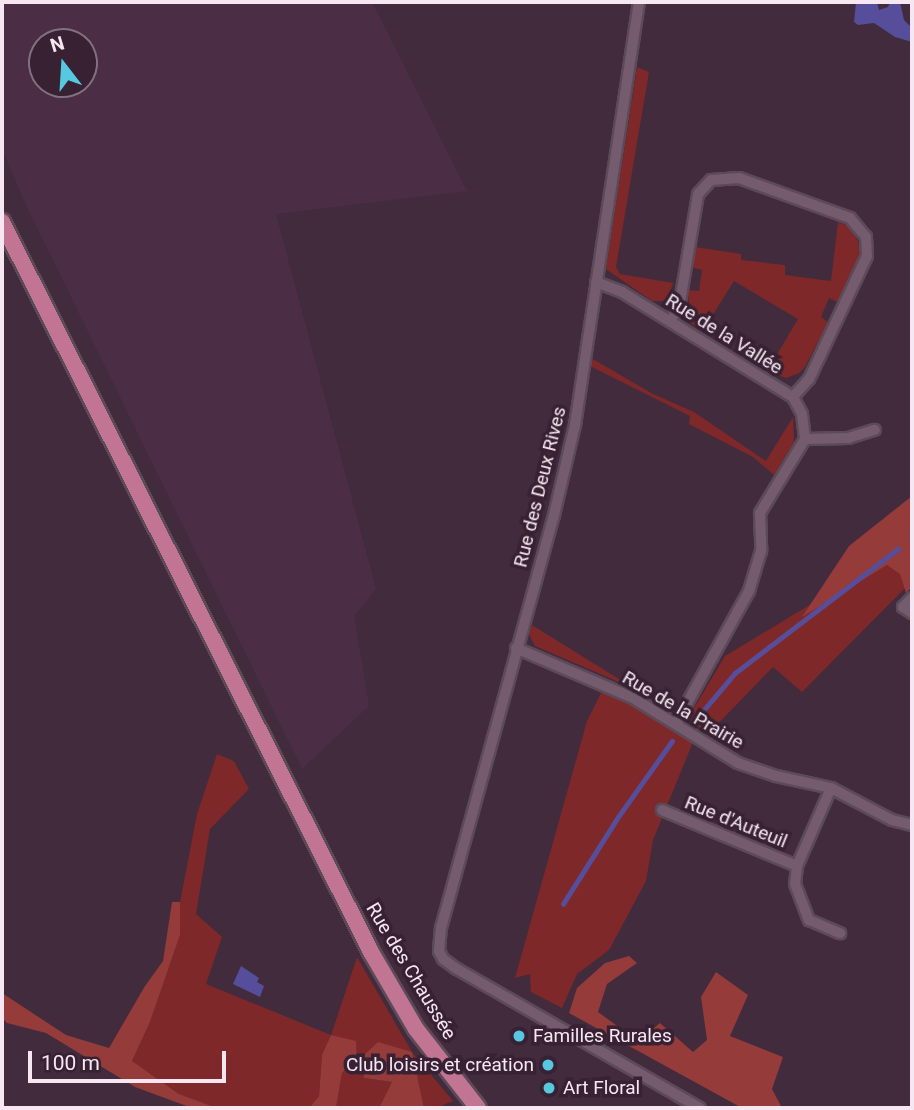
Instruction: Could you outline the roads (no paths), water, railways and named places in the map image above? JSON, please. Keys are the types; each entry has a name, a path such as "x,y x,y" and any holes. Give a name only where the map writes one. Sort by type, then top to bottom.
{"main road":[{"name":"Rue des Chaussée","path":"2,222 371,952 416,1029 478,1108"}],"street":[{"name":"Rue des Deux Rives","path":"639,2 575,425 554,515 441,927 439,951 443,959 453,966 699,1108"},
{"path":"671,321 680,302 698,194 711,180 739,178 850,218 866,237 867,256 809,379 793,397"},
{"name":"Rue de la Vallée","path":"596,282 622,292 793,397 802,414 805,439"},
{"path":"676,723 749,591 761,551 760,513 805,439 848,439 874,430"},
{"path":"912,598 902,607 912,613"},
{"name":"Rue de la Prairie","path":"516,648 633,698 738,764 776,776 831,788 892,820 912,825"},
{"name":"Rue d'Auteuil","path":"831,788 797,866 795,884 809,920 839,933"},
{"name":"Rue d'Auteuil","path":"662,810 797,866"}],"waterway":[{"path":"697,718 735,673 898,549"},
{"path":"563,904 618,817 672,741"}],"place":[{"name":"Familles Rurales","path":"519,1036"},
{"name":"Club loisirs et création","path":"548,1065"},
{"name":"Art Floral","path":"549,1088"}]}
